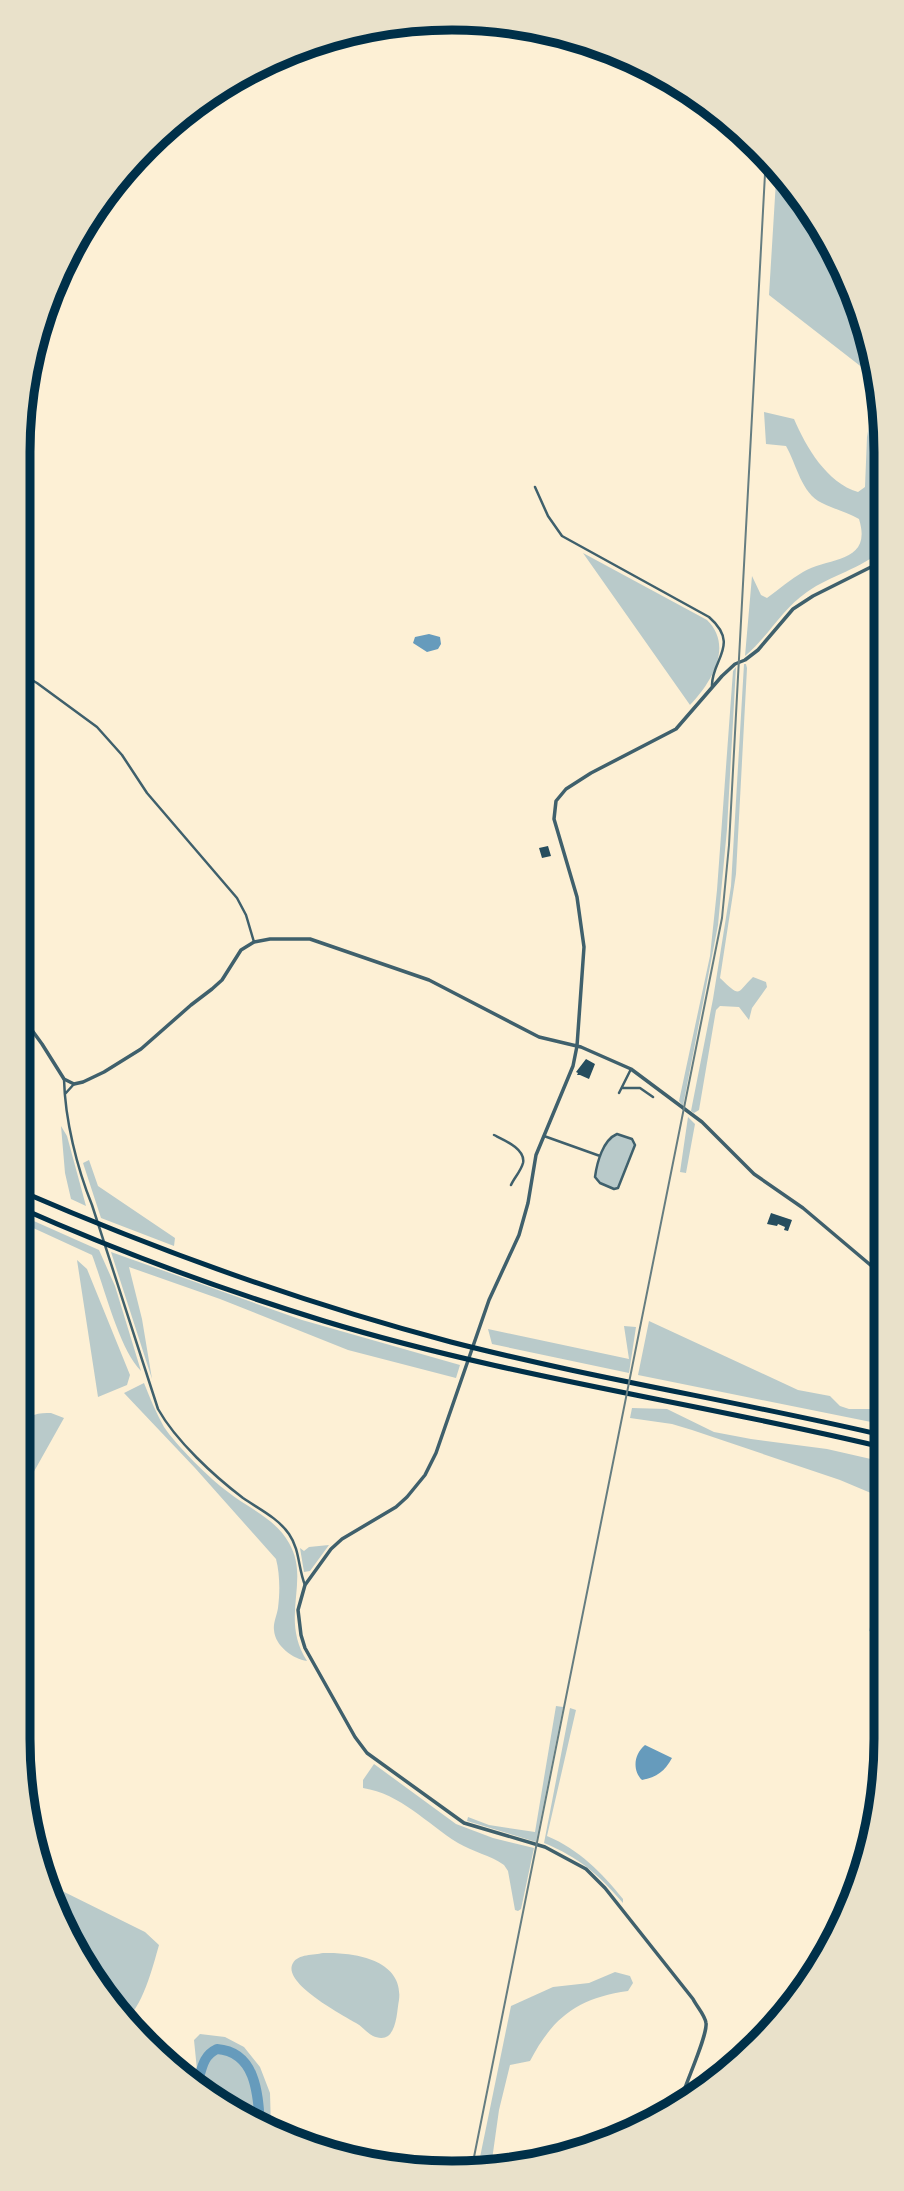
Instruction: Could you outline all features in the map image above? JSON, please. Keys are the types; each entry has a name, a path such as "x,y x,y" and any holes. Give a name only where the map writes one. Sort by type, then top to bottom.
{"highway":[{"path":"30,1195 195,1262 330,1307 452,1342 874,1433"},
{"path":"30,1212 190,1277 326,1321 485,1363 874,1445"}],"street":[{"path":"535,487 548,516 562,536 709,617 717,624 723,635 723,646 712,686"},
{"path":"683,2093 706,2033 705,2018 693,1999 595,1877 576,1863 545,1847 464,1823 367,1753 355,1737 305,1648 298,1610 305,1585 325,1556 342,1539 396,1507 407,1497 432,1462 489,1300 519,1235 542,1135 573,1066 577,1046 584,947 577,897 554,819 554,806 566,789 591,773 676,729 712,686 735,664 746,660 758,650 793,609 874,565"},
{"path":"30,679 97,727 122,755 147,793 237,898 246,915 254,942"},
{"path":"65,1095 74,1084 104,1072 141,1049 217,985 241,950 254,942 279,938 310,939 429,980 524,1030 606,1056 631,1069 693,1115 754,1174 803,1208 874,1268"},
{"path":"30,1028 64,1079 76,1159 155,1402 173,1431 227,1485 279,1522 288,1532 297,1551 305,1585"},
{"path":"619,1093 631,1069"},
{"path":"64,1079 74,1084"},
{"path":"622,1088 640,1088 653,1097"},
{"path":"494,1135 516,1148 522,1156 523,1163 511,1185"},
{"path":"542,1135 600,1156"},
{"path":"622,1135 634,1141 635,1149 616,1189 596,1180 595,1172 600,1156 613,1136 622,1135"},
{"path":"523,1163 533,1167"}],"shaded area":[{"path":"776,182 803,217 831,265 852,316 866,371 769,295"},
{"path":"872,409 874,556 816,586 798,599 745,656 752,576 761,595 767,598 803,572 854,552 860,544 862,534 859,519 822,503 809,493 786,446 766,444 764,412 794,419 819,463 837,481 858,492 865,487 867,437"},
{"path":"583,553 707,620 715,630 719,641 716,664 712,675 690,705"},
{"path":"744,664 747,668 736,874 720,978 736,991 741,990 753,977 766,982 767,987 752,1008 749,1020 739,1007 720,1006 716,1010 699,1110 694,1113 691,1111 731,886"},
{"path":"736,667 727,829 718,925 683,1106 679,1101 710,956 733,671"},
{"path":"688,1117 695,1124 686,1173 680,1172"},
{"path":"61,1126 67,1136 86,1206 71,1199 65,1173"},
{"path":"617,1134 632,1139 635,1145 618,1188 614,1189 596,1180 596,1174 604,1148"},
{"path":"89,1160 98,1186 175,1238 174,1246 101,1218 83,1163"},
{"path":"30,1219 99,1250 115,1286 141,1371 119,1333 92,1255 30,1227"},
{"path":"111,1252 302,1320 460,1365 456,1378 348,1350 220,1299 129,1267 142,1319 152,1379"},
{"path":"77,1260 87,1269 130,1375 127,1385 98,1397"},
{"path":"649,1321 798,1390 830,1396 840,1406 849,1409 874,1409 874,1423 638,1375"},
{"path":"624,1326 636,1327 629,1373 492,1344 488,1329 629,1359"},
{"path":"144,1383 164,1427 185,1452 221,1486 277,1527 289,1543 297,1571 295,1629 307,1661 286,1651 275,1636 279,1590 276,1559 124,1393"},
{"path":"632,1408 667,1409 714,1432 827,1449 874,1460 874,1494 840,1480 692,1430 630,1418"},
{"path":"40,1413 51,1413 64,1418 30,1479 30,1418"},
{"path":"329,1545 310,1571 304,1572 300,1548 304,1551 309,1547"},
{"path":"874,1611 874,1630 869,1631"},
{"path":"556,1706 563,1707 536,1842 467,1821 468,1817 489,1825 535,1832"},
{"path":"570,1708 576,1710 547,1836 570,1848 589,1863 615,1889 623,1903 588,1868 544,1843"},
{"path":"374,1764 456,1824 493,1838 534,1848 521,1909 515,1910 508,1871 504,1865 458,1843 389,1796 363,1788 363,1780"},
{"path":"57,1889 145,1932 159,1945 132,2013 101,1974 73,1926"},
{"path":"323,1953 362,1957 385,1967 393,1975 398,1986 399,2000 395,2024 388,2036 380,2038 371,2035 327,2006 296,1980 292,1971 295,1960 302,1956"},
{"path":"615,1972 630,1976 633,1983 628,1991 595,1999 569,2012 548,2032 530,2061 510,2065 499,2110 492,2159 479,2160 511,2006 553,1987 589,1983"},
{"path":"200,2034 225,2037 244,2047 260,2067 270,2093 271,2121 241,2105 198,2076 194,2040"}],"water":[{"path":"429,634 440,637 441,644 438,649 427,652 413,643 415,637"},
{"path":"645,1745 672,1758 660,1773 642,1780 637,1772 636,1762 638,1753"}],"building":[{"path":"548,846 551,856 542,858 539,848"},
{"path":"586,1059 595,1064 589,1079 577,1075 576,1072"},
{"path":"771,1213 792,1220 788,1231 778,1224 767,1224"}],"waterway":[{"path":"199,2077 208,2055 217,2049 240,2058 252,2076 259,2115"}],"railway":[{"path":"473,2160 722,918 729,845 765,170"}]}
